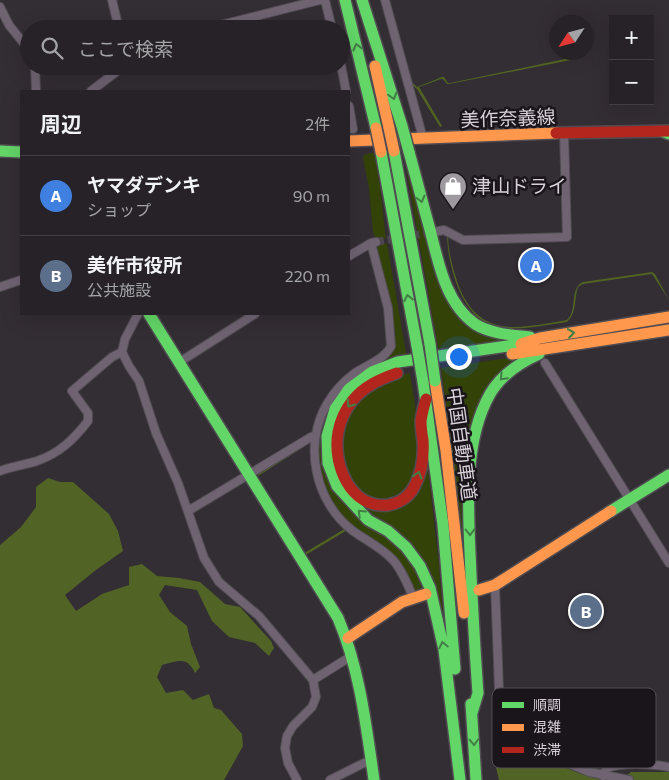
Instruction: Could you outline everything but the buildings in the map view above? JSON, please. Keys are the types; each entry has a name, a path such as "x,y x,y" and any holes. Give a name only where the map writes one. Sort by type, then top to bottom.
{"main road":[{"name":"中国自動車道","path":"346,0 381,152 418,346 426,399 448,566 460,780"},
{"name":"中国自動車道","path":"360,0 394,150 415,258 446,451 462,585 476,780"},
{"path":"360,0 402,126 447,288 455,303 470,320 494,333 540,338"},
{"name":"美作奈義線","path":"350,142 564,133 667,132"},
{"path":"0,151 20,152"},
{"path":"150,315 338,618 348,638 353,655 374,780"},
{"path":"460,780 444,650 430,588 420,566 406,547 388,531 368,520 337,486 328,463 327,436 336,409 350,389 372,372 398,362 520,344 540,338 669,317"},
{"path":"426,399 421,422 423,442 422,463 410,493 403,500 392,505 366,502 355,495 346,481 336,452 337,434 353,400 374,382 401,371 669,330"},
{"path":"472,713 478,693 470,542 470,489 472,455 478,425 487,400 497,383 506,373 529,359 561,346"},
{"path":"479,590 495,585 669,475"},
{"path":"348,638 402,602 426,594"}],"street":[{"path":"112,0 116,20"},
{"path":"241,20 320,0"},
{"path":"324,0 330,20"},
{"path":"385,0 421,130"},
{"path":"1,13 20,38"},
{"path":"35,75 36,90"},
{"path":"91,90 112,75"},
{"path":"343,75 346,90"},
{"path":"350,114 352,129"},
{"path":"434,232 444,230 463,240 567,237 564,133"},
{"path":"350,255 373,242 388,308 391,346 385,355 354,374 338,388 328,403 322,414 315,436 317,470 321,488 326,498 353,531 380,548 395,562 413,597"},
{"path":"0,287 20,280"},
{"path":"137,315 125,339 122,352 139,381 156,433 170,462 204,558 220,582 259,616 313,680 316,697 312,707 293,726 287,736 285,748 288,763 297,780"},
{"path":"178,363 253,315"},
{"path":"0,472 36,462 68,445 88,421 88,413 72,391 112,357 122,352"},
{"path":"545,363 669,563"},
{"path":"188,511 315,436"},
{"path":"495,585 499,688"},
{"path":"313,680 353,655"},
{"path":"330,780 364,763 371,762"},
{"path":"656,766 669,767"},
{"path":"579,768 603,776 629,780"},
{"path":"603,776 606,768"}],"shaded area":[{"path":"560,60 571,60 449,84 441,79 419,87 442,126 440,127 417,89 410,83 408,71 412,82 417,87 442,77 450,83"},
{"path":"374,153 386,239 377,239 373,233 369,188 363,158 364,155"},
{"path":"405,163 451,304 509,339 439,353"},
{"path":"447,235 451,260 458,284 467,302 477,314 489,322 502,326 533,326 567,320 572,311 576,289 579,285 583,282 652,272 655,274 669,300 652,274 583,284 578,287 574,310 567,322 524,328 498,327 485,322 475,314 466,303 454,276 450,261"},
{"path":"387,243 407,358 385,364 365,373 340,395 326,424 323,443 324,457 329,479 340,497 355,512 406,553 418,570 426,591 420,592 416,592 411,587 400,566 385,548 354,528 337,511 327,495 321,480 318,464 317,447 319,432 331,402 341,388 353,377 381,361 391,354 393,350 394,341 389,310 375,249 378,245"},
{"path":"527,355 481,403 467,582 453,454 441,368"},
{"path":"410,373 418,442 417,460 412,477 404,490 392,499 383,500 366,497 345,474 340,432 359,398 397,376"},
{"path":"427,459 443,614 431,580 359,505 398,506"},
{"path":"48,478 60,482 73,482 109,514 118,531 123,551 65,595 76,611 102,594 129,585 129,567 142,564 157,576 200,582 225,604 240,607 271,641 274,648 269,656 255,643 229,637 212,621 197,590 165,585 159,595 170,612 187,626 191,644 200,667 195,673 189,664 182,661 162,665 157,677 166,693 183,690 193,700 209,694 214,708 221,710 242,734 243,746 224,780 0,780 0,545 21,527 36,507 36,487"},
{"path":"496,768 567,768 603,780 499,780"},
{"path":"631,772 669,772 669,780 621,780"}],"waterway":[{"path":"259,474 303,446"},
{"path":"305,554 345,530"}],"tunnel":[{"path":"376,242 432,232"}],"traffic: fast":[{"path":"345,0 350,20"},
{"path":"362,0 402,126"},
{"path":"350,21 376,128"},
{"path":"402,126 409,152"},
{"path":"664,132 669,134"},
{"path":"0,151 20,152"},
{"path":"394,151 430,344"},
{"path":"381,152 417,346"},
{"path":"409,152 439,266 456,304 464,315 481,327 502,334 530,337"},
{"path":"150,315 338,618 346,638 357,678 374,780"},
{"path":"430,344 435,381"},
{"path":"460,780 444,650 430,588 420,566 406,547 388,531 368,520 337,486 328,463 327,436 335,409 349,389 372,372 398,362 521,344"},
{"path":"417,346 423,382"},
{"path":"472,713 478,693 468,507 471,459 475,436 481,414 494,387 511,370 539,354"},
{"path":"423,382 443,525 455,669"},
{"path":"611,511 669,475"},
{"path":"471,704 476,780"}],"traffic: slow":[{"path":"375,66 389,128"},
{"path":"376,128 381,152"},
{"path":"389,128 394,151"},
{"path":"350,141 556,133"},
{"path":"521,344 540,338 669,317"},
{"path":"512,354 669,330"},
{"path":"435,381 446,451 464,613"},
{"path":"479,590 495,585 611,511"},
{"path":"348,638 402,602 426,594"}],"traffic: jam":[{"path":"556,133 669,131"},
{"path":"397,373 362,391 349,404 341,420 337,444 341,470 346,482 363,500 375,504 388,505 397,503 413,489 422,463 421,421 426,399"}],"place":[{"name":"津山ドライ","path":"453,210"},
{"name":"ヤマダデンキ","path":"536,265"},
{"name":"美作市役所","path":"586,611"}]}
